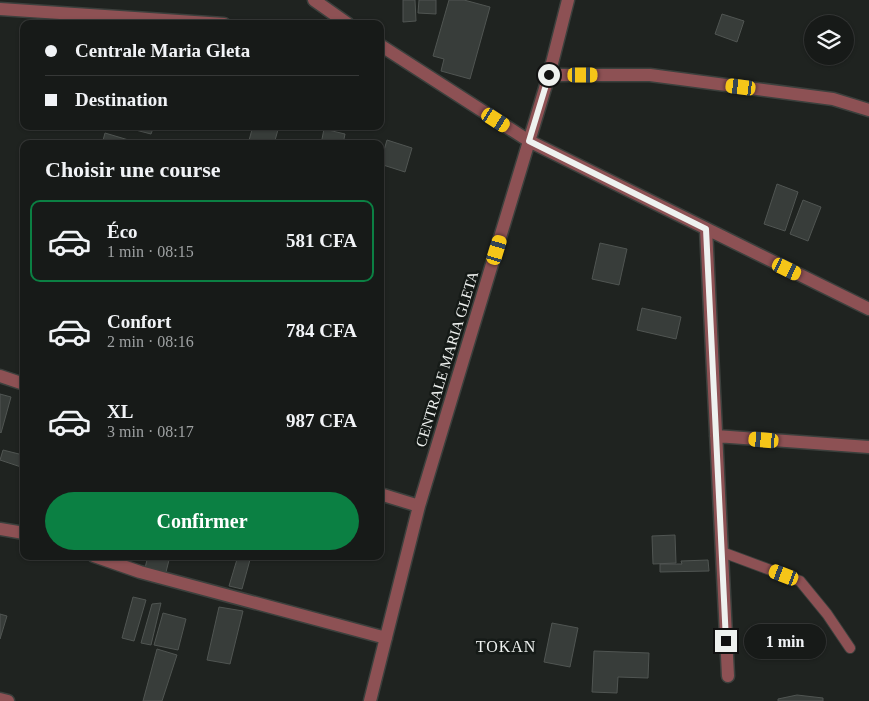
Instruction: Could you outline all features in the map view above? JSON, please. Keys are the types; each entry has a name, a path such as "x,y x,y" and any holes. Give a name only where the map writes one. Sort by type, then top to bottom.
{"street":[{"path":"314,0 342,20"},
{"name":"CENTRALE MARIA GLETA","path":"370,701 419,506 549,75 568,0"},
{"path":"0,9 164,20"},
{"path":"384,48 529,141 869,310"},
{"path":"549,75 650,75 832,99 869,110"},
{"path":"706,229 728,676"},
{"path":"0,376 20,383"},
{"path":"716,436 869,447"},
{"path":"384,495 419,506"},
{"path":"0,529 20,532"},
{"path":"106,560 140,572 386,638"},
{"path":"0,699 8,701"}],"lane":[{"path":"722,552 800,581 827,614 850,648"}],"building":[{"path":"403,0 415,0 416,21 403,22"},
{"path":"419,0 436,0 436,14 418,13"},
{"path":"449,0 464,0 490,7 470,79 441,71 444,59 433,56"},
{"path":"722,14 744,21 737,42 715,34"},
{"path":"136,130 152,130 151,134"},
{"path":"252,130 278,130 275,140 249,140"},
{"path":"324,130 345,134 344,140 322,140"},
{"path":"105,133 129,140 103,140"},
{"path":"387,140 412,148 405,172 384,165 384,150"},
{"path":"777,184 798,192 785,231 764,224"},
{"path":"803,200 821,207 808,241 790,234"},
{"path":"600,243 627,249 619,285 592,279"},
{"path":"642,308 681,317 676,339 637,330"},
{"path":"0,394 11,397 1,433 0,432"},
{"path":"3,450 20,454 20,467 0,460"},
{"path":"675,535 676,563 653,564 652,536"},
{"path":"147,560 169,560 166,572 145,568"},
{"path":"237,560 250,560 242,589 229,586"},
{"path":"708,560 709,571 660,572 660,564 682,564 681,561"},
{"path":"133,597 146,600 134,641 122,638"},
{"path":"161,603 151,645 141,643 152,604"},
{"path":"219,607 243,611 230,664 207,660"},
{"path":"163,613 186,619 178,650 154,645"},
{"path":"0,614 7,616 0,639"},
{"path":"552,623 578,628 570,667 544,662"},
{"path":"157,649 177,655 162,701 143,701"},
{"path":"594,651 649,653 648,678 618,677 617,693 592,692"},
{"path":"797,695 823,698 823,701 778,701 778,699"}],"district":[{"name":"TOKAN","path":"506,646"}],"route":[{"path":"549,75 529,141 706,229 726,641"}]}
